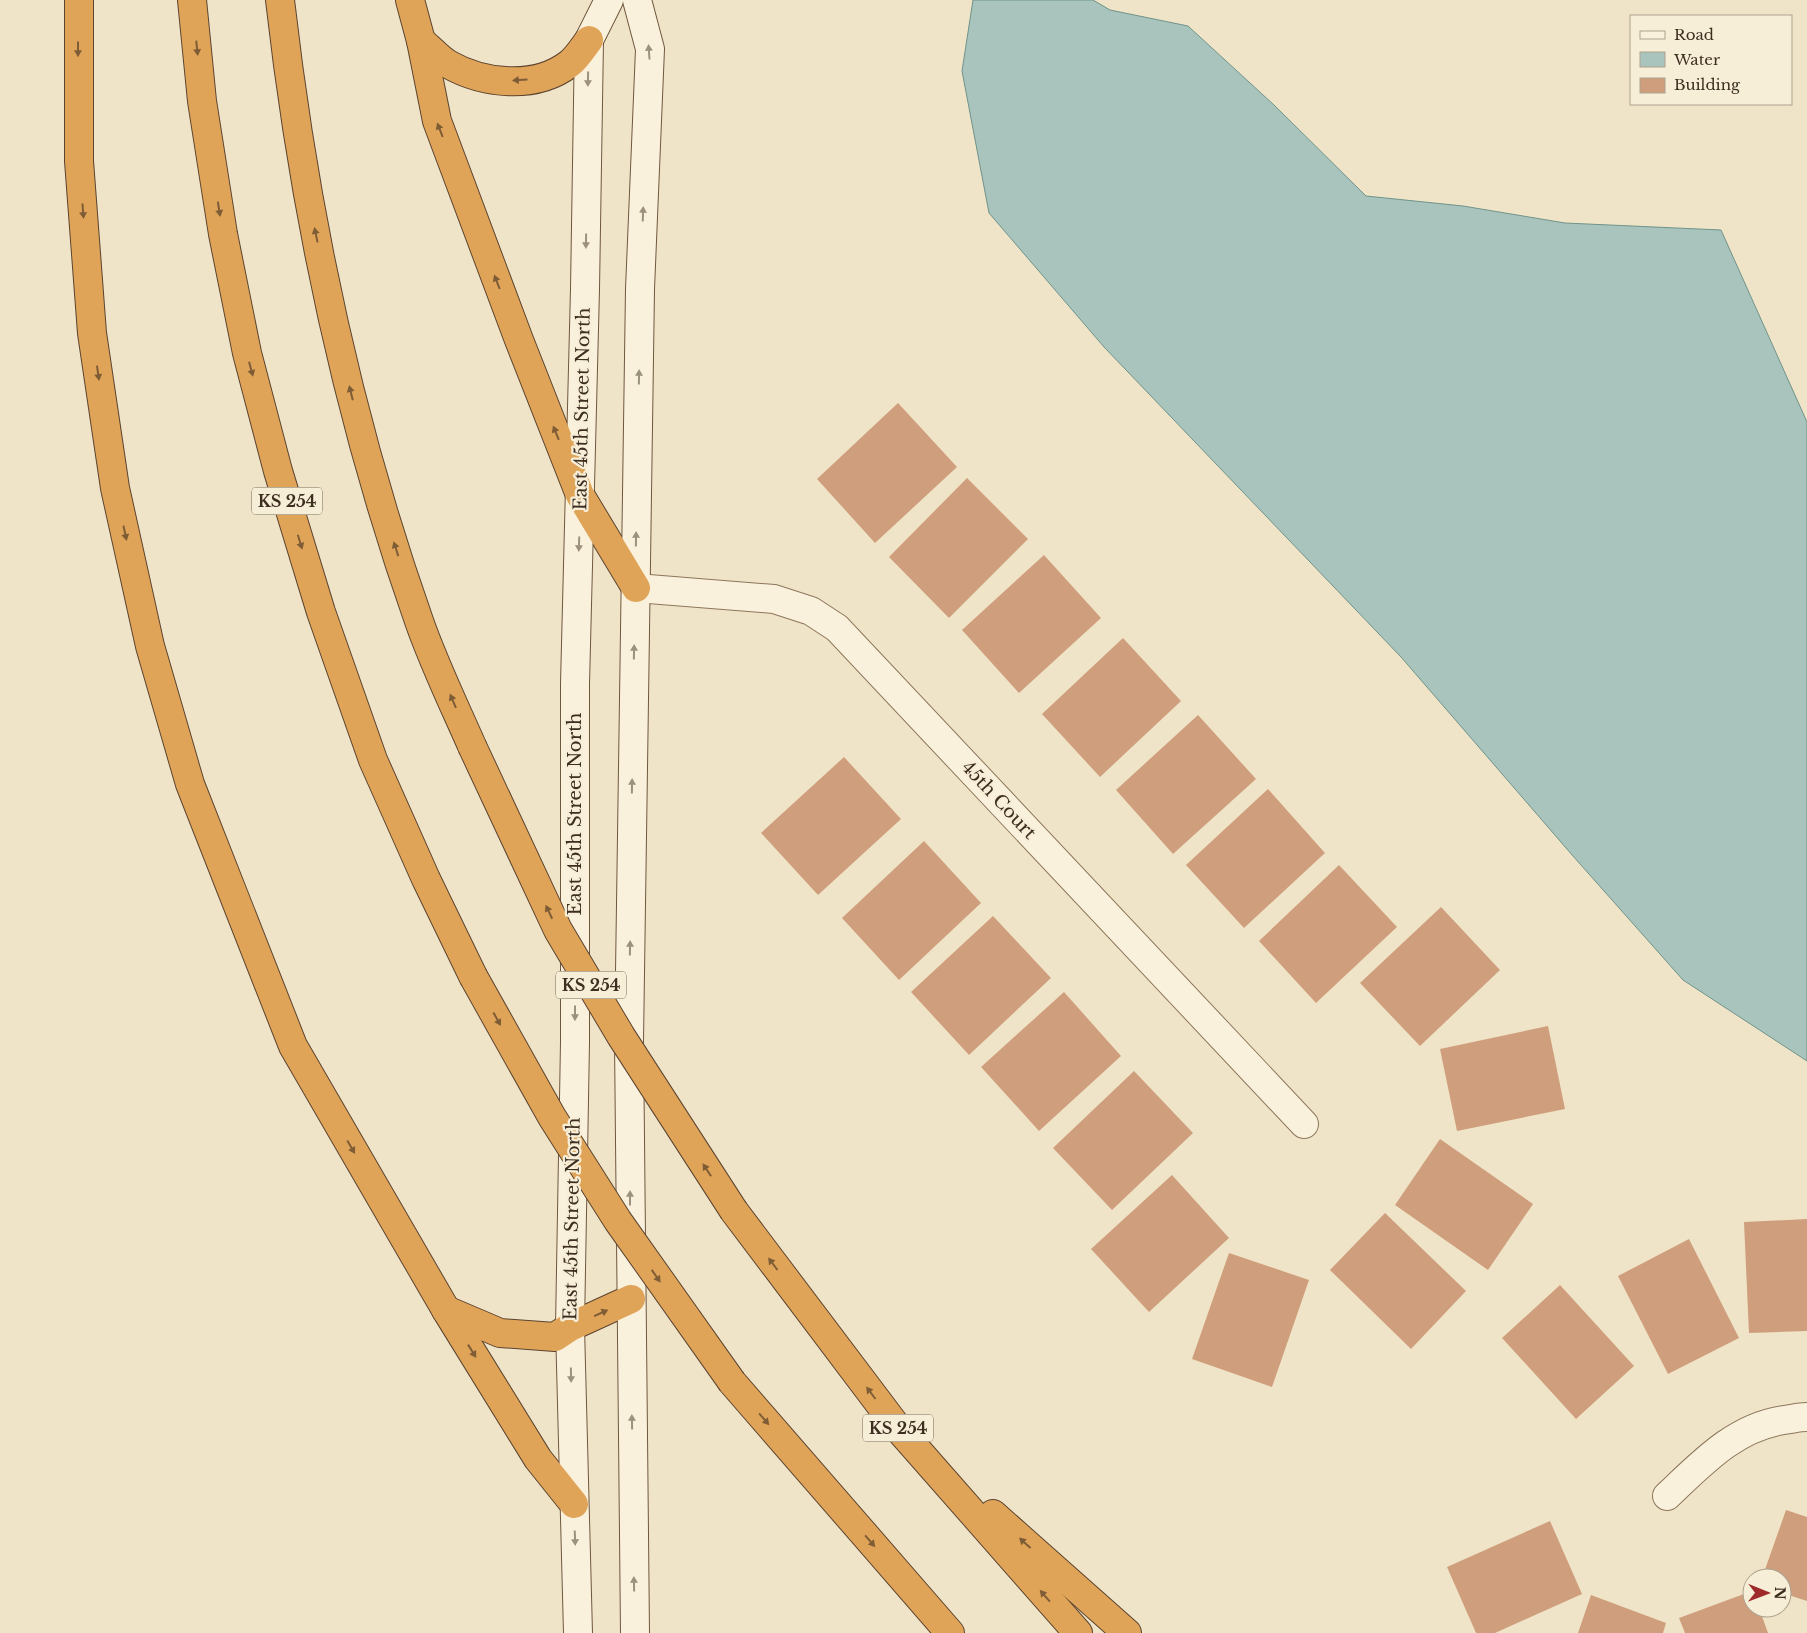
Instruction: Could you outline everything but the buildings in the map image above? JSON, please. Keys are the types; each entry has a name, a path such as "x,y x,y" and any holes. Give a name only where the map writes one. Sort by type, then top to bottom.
{"highway":[{"path":"79,0 79,161 92,333 115,488 150,646 190,784 293,1046 446,1310 538,1459 574,1504"},
{"name":"KS 254","path":"192,0 202,100 223,234 247,353 278,471 321,612 373,760 426,878 474,976 557,1125 618,1221 732,1382 950,1633"},
{"name":"KS 254","path":"280,0 289,75 311,210 339,347 371,473 416,613 472,746 558,930 622,1036 734,1211 897,1427 1078,1633"},
{"path":"410,0 421,41 437,121 518,340 580,495 636,588"},
{"path":"421,41 446,63 494,81 525,80 552,75 571,63 589,40"},
{"path":"446,1310 500,1333 555,1337 570,1326 631,1299"},
{"path":"897,1427 1126,1633"}],"street":[{"name":"East 45th Street North","path":"578,1633 570,1326 575,1042 575,684 589,40 609,0"},
{"path":"635,1633 629,1041 640,289 650,49 636,0"},
{"name":"45th Court","path":"636,588 774,599 811,611 837,628 1304,1124"},
{"path":"1667,1496 1718,1448 1743,1432 1770,1422 1807,1417"}],"water":[{"path":"973,0 1093,0 1110,10 1188,26 1274,105 1366,196 1463,206 1565,223 1721,230 1807,422 1807,1061 1683,980 1401,657 1104,347 989,213 962,71"}]}
